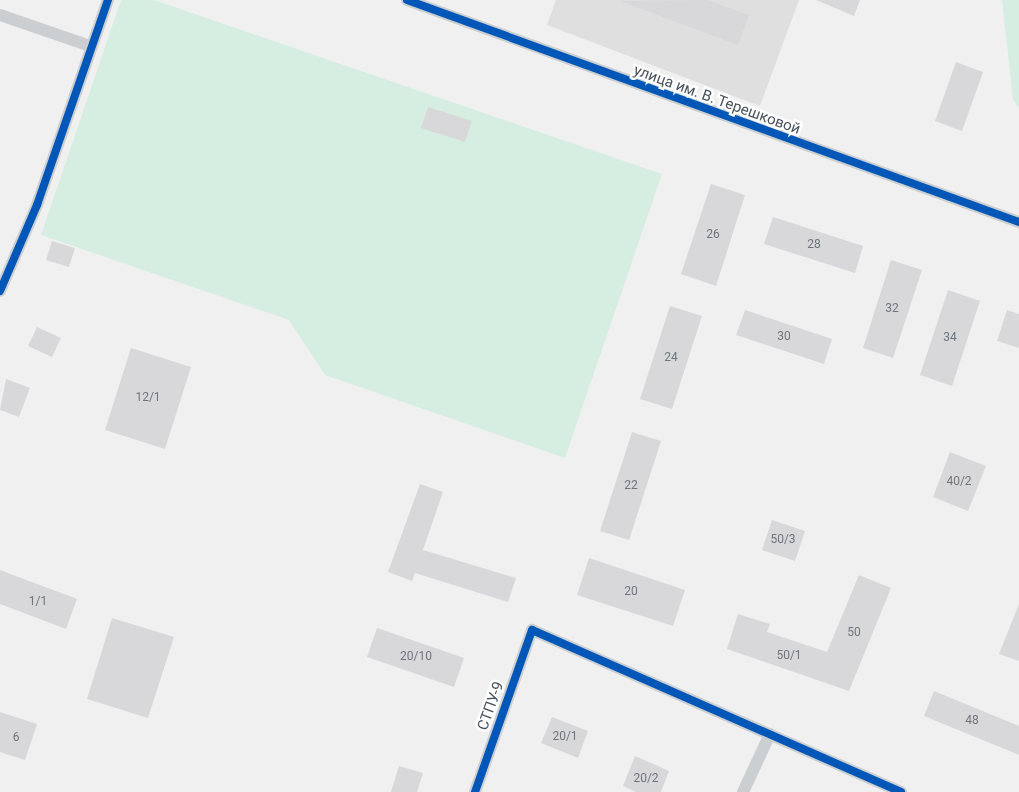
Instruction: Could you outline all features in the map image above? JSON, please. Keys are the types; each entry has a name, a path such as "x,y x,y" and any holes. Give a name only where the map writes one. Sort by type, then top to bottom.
{"street":[{"path":"0,291 37,205 90,46 108,0"},
{"name":"улица им. В. Терешковой","path":"407,0 1019,222"},
{"path":"0,16 90,46"},
{"name":"СТПУ-9","path":"475,792 532,630 770,734"},
{"path":"743,792 770,734 901,792"}],"shaded area":[{"path":"556,0 799,0 760,106 547,25"}],"green space":[{"path":"121,0 154,0 662,174 565,458 325,375 289,320 41,235"},
{"path":"1002,0 1019,0 1019,108 1013,100"}],"building":[{"path":"708,0 749,15 738,45 620,1"},
{"path":"816,0 860,0 854,16"},
{"path":"956,62 983,72 962,131 935,121"},
{"path":"428,107 472,121 465,142 421,128"},
{"path":"711,184 745,195 716,286 681,274"},
{"path":"773,217 863,246 855,273 764,244"},
{"path":"52,241 75,248 69,267 46,260"},
{"path":"891,260 922,270 893,358 863,348"},
{"path":"948,290 980,301 952,386 920,375"},
{"path":"670,306 702,316 672,409 640,399"},
{"path":"745,310 832,339 824,364 736,335"},
{"path":"1007,310 1019,314 1019,348 997,341"},
{"path":"37,327 61,338 52,357 28,346"},
{"path":"131,348 191,367 165,449 105,430"},
{"path":"6,379 30,388 19,417 0,410"},
{"path":"632,432 661,441 629,540 600,531"},
{"path":"950,452 986,466 968,511 933,497"},
{"path":"420,484 443,492 423,550 516,578 508,602 415,573 412,581 388,572"},
{"path":"772,520 805,531 795,561 762,550"},
{"path":"589,558 685,590 673,626 577,595"},
{"path":"0,570 77,599 66,629 0,604"},
{"path":"859,575 891,588 849,691 727,649 738,614 770,624 767,632 827,652"},
{"path":"1019,604 1019,661 999,654"},
{"path":"112,618 174,637 148,718 87,699"},
{"path":"377,628 464,658 454,687 367,657"},
{"path":"934,691 1019,726 1019,755 924,716"},
{"path":"0,712 37,724 25,760 0,752"},
{"path":"552,717 588,731 578,758 541,743"},
{"path":"635,756 669,771 661,792 636,792 623,786"},
{"path":"399,766 423,773 417,792 391,792"}],"cycle path":[{"path":"0,291 37,205 108,0"},
{"path":"407,0 1019,222"},
{"path":"475,792 532,630 901,792"}]}
